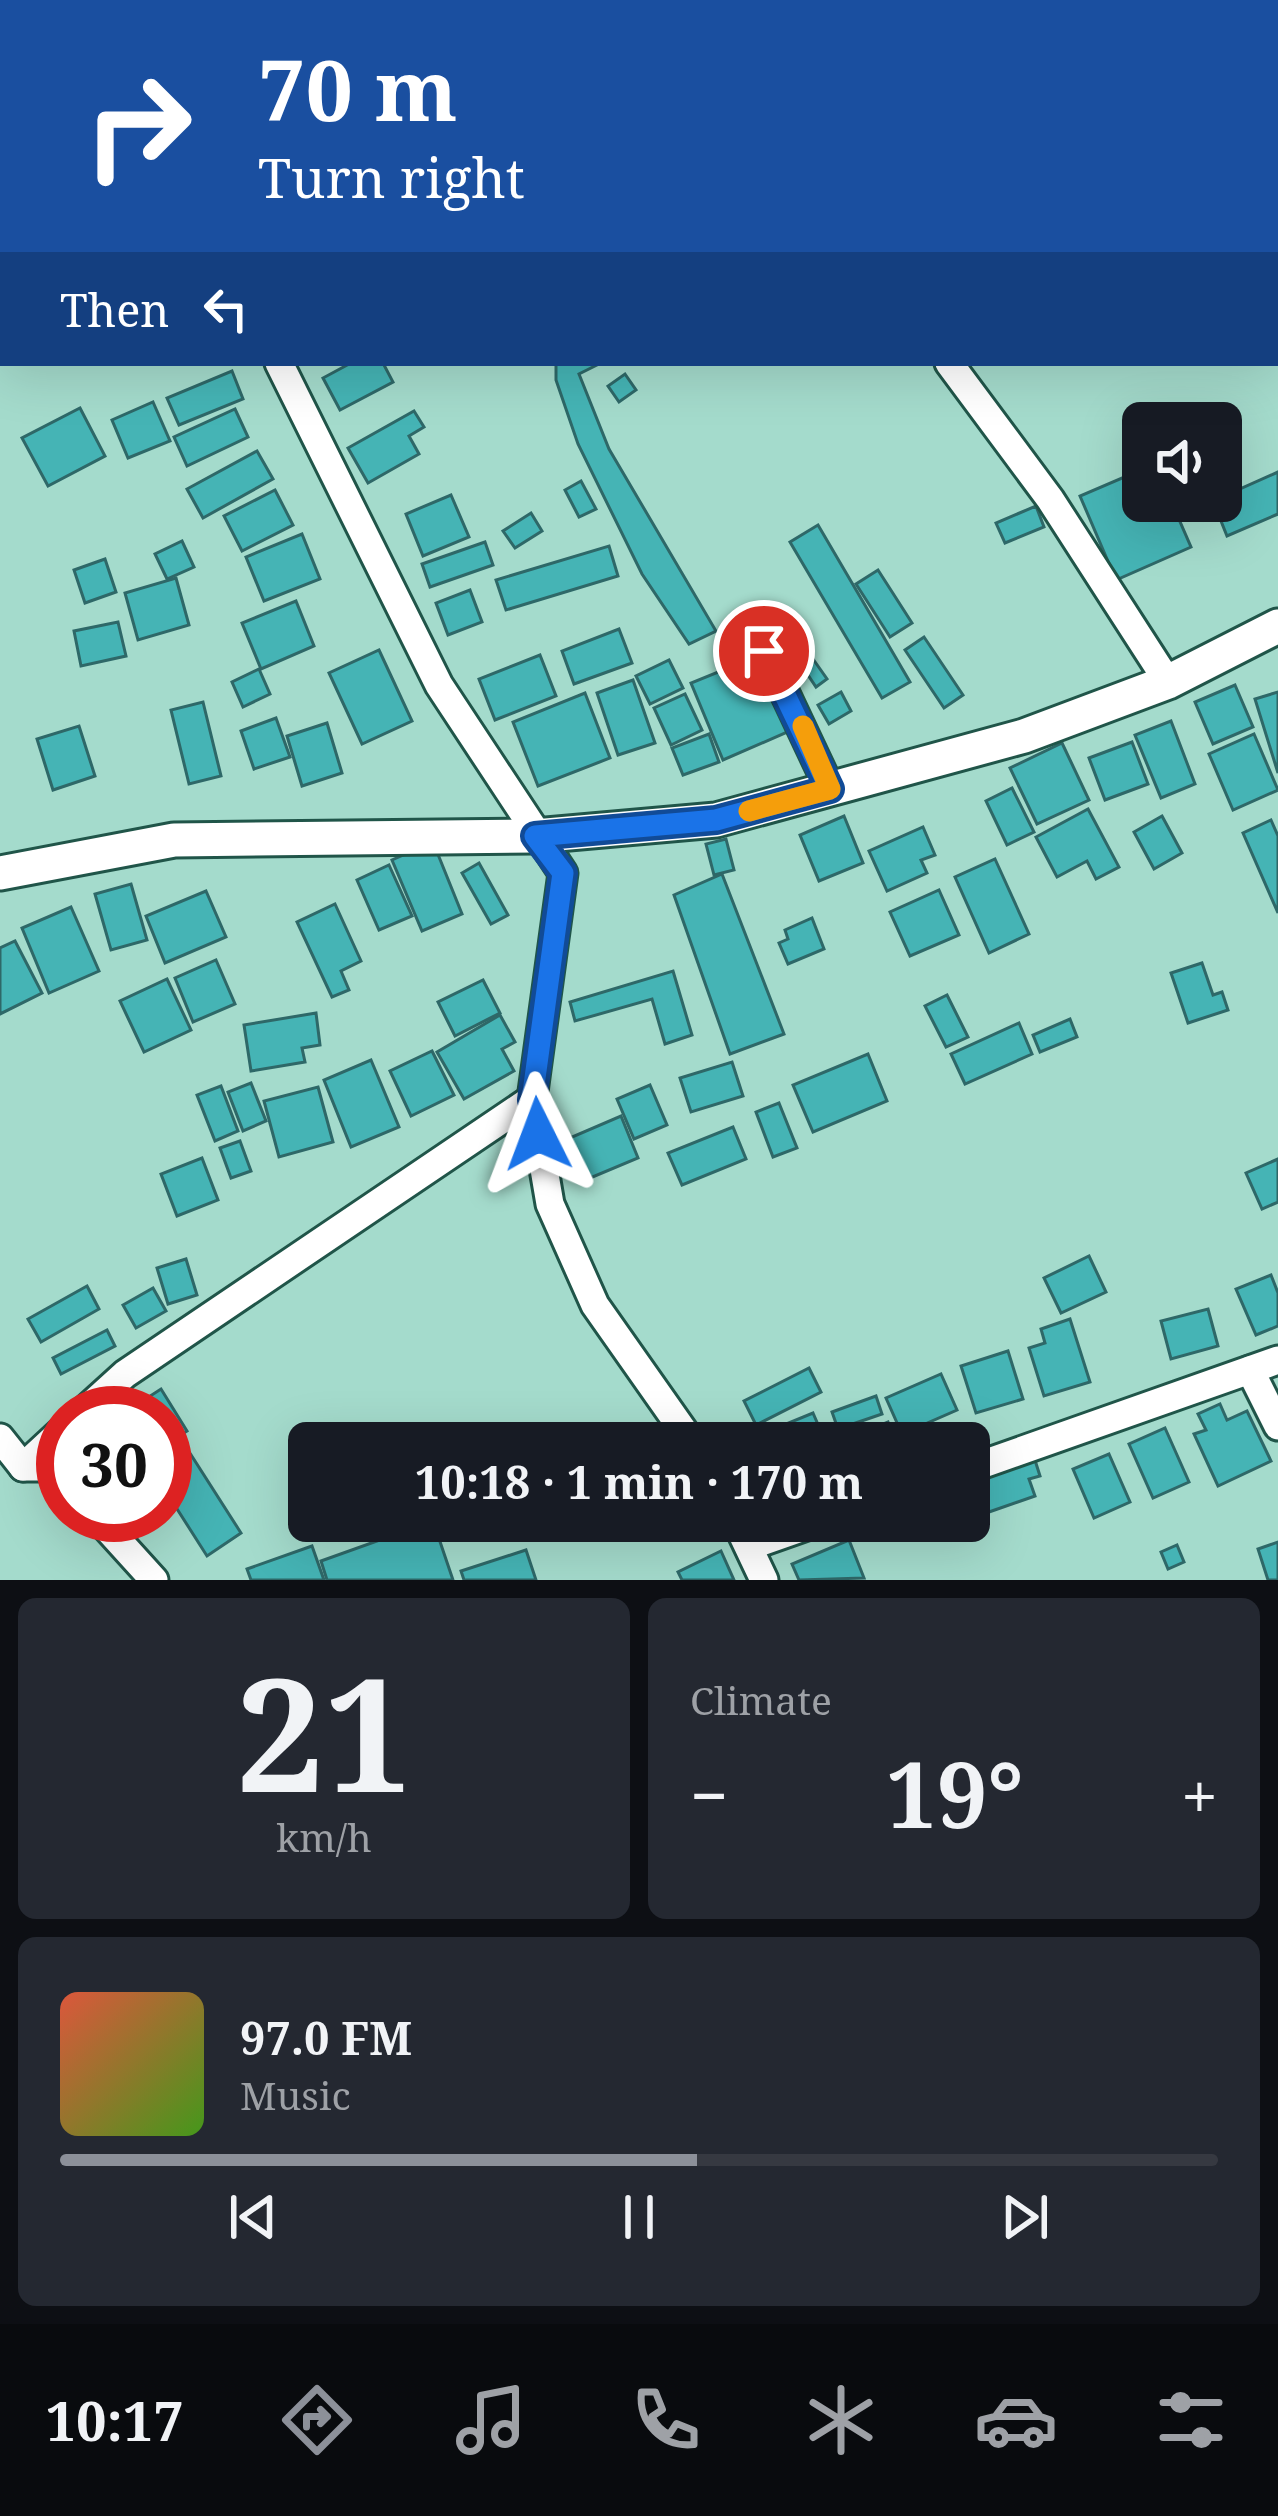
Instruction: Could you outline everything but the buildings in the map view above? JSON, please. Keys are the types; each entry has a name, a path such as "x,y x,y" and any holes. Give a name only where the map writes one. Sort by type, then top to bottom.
{"street":[{"path":"280,366 439,685 563,873 532,1100 550,1204 595,1305 677,1422"},
{"path":"951,366 1050,499 1168,682"},
{"path":"0,873 174,840 535,836 716,820 1024,736 1168,682 1278,626"},
{"path":"764,651 830,789"},
{"path":"112,1386 532,1100"},
{"path":"990,1462 1278,1360"},
{"path":"1250,1370 1278,1426"},
{"path":"0,1438 23,1467"},
{"path":"23,1467 36,1455"},
{"path":"23,1467 36,1467"},
{"path":"119,1542 154,1580"},
{"path":"748,1542 764,1580"},
{"path":"750,1546 761,1542"}],"slow traffic":[{"path":"749,811 830,789 803,726"}],"route":[{"path":"538,1134 532,1100 563,873 535,836 716,820 830,789 764,651"}]}
